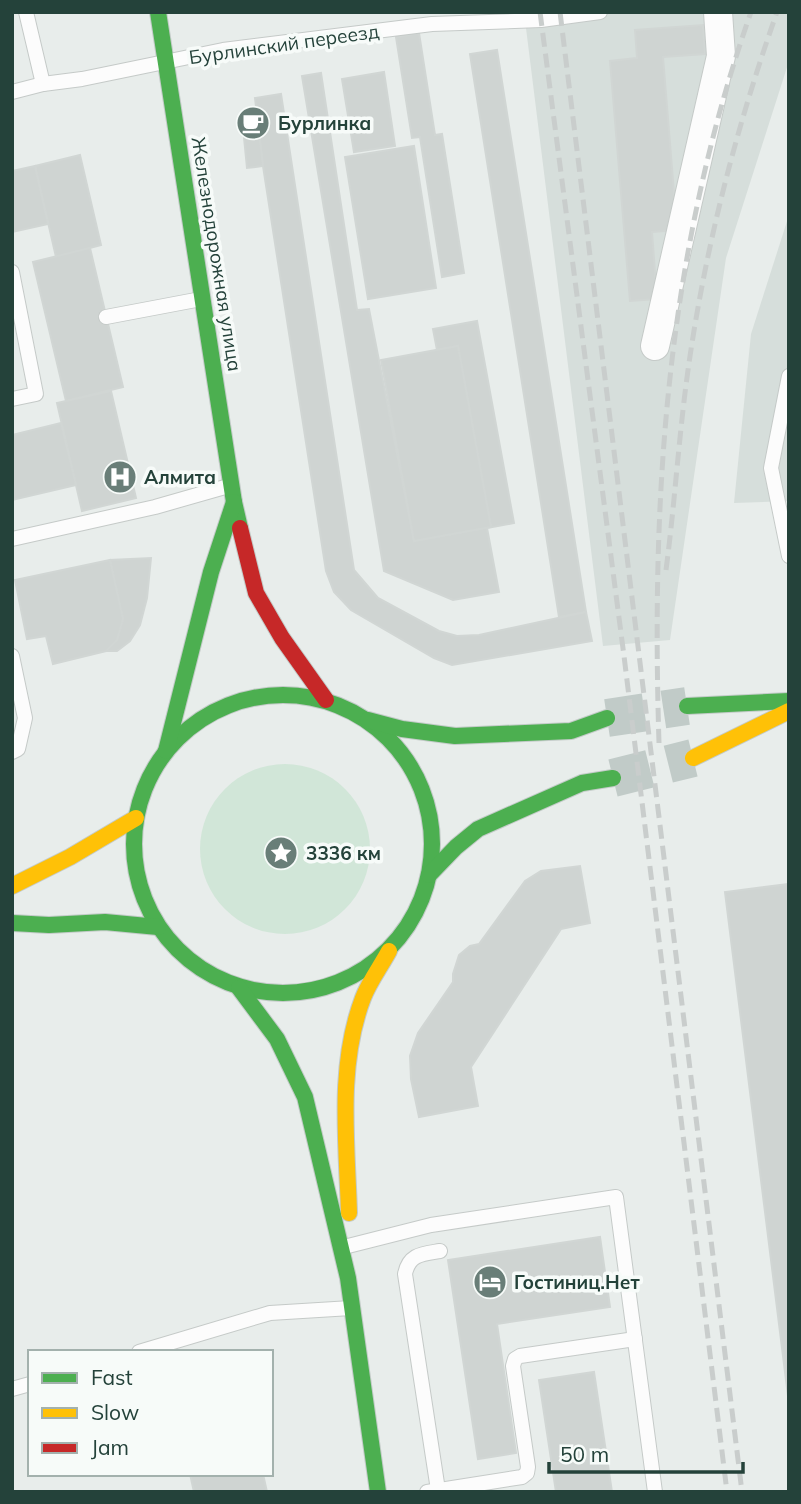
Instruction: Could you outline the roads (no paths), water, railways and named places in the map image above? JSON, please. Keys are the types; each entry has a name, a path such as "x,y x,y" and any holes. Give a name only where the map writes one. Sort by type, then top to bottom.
{"main road":[{"name":"Железнодорожная улица","path":"158,12 234,502"},
{"path":"234,502 256,593 282,638 326,700"},
{"path":"166,751 211,572 234,502"},
{"path":"389,951 352,977 310,992 274,994 239,988 192,964 158,927 145,902 136,875 133,846 136,818 147,782 166,751 203,718 249,698 287,694 326,700 368,720 402,729 455,736 571,731 607,718"},
{"path":"687,706 789,701"},
{"path":"693,758 789,711"},
{"path":"348,1278 349,1202 345,1096 351,1054 363,998 389,951 415,916 429,875 433,838 426,800 414,771 396,745 368,720"},
{"path":"561,751 571,731"},
{"path":"564,774 582,783"},
{"path":"429,875 456,847 478,830 582,783 612,778"},
{"path":"12,886 70,857 136,818"},
{"path":"12,923 48,925 105,922 158,927"},
{"path":"239,988 277,1039 305,1097 348,1278 379,1492"}],"street":[{"path":"654,345 721,57 718,12"}],"lane":[{"path":"26,12 43,84"},
{"name":"Бурлинский переезд","path":"12,92 223,50 432,24 541,20 600,12"},
{"path":"12,272 36,394 12,399"},
{"path":"106,317 202,299"},
{"path":"789,376 771,468 789,556"},
{"path":"12,539 155,508 233,485"},
{"path":"12,656 25,718 18,749 12,752"},
{"path":"348,1246 431,1225 616,1197 655,1492"},
{"path":"440,1251 418,1255 407,1266 405,1274 432,1491 493,1487 527,1473 514,1359 635,1339"},
{"path":"146,1350 270,1313 352,1308"}],"tunnel":[{"path":"607,718 687,706"},
{"path":"613,778 693,758"}],"railway":[{"path":"540,12 624,656 727,1492"},
{"path":"560,12 742,1492"},
{"path":"659,743 658,556 670,373 700,192 723,102 751,12"},
{"path":"666,570 686,389 704,274 736,142 777,12"}],"place":[{"name":"Бурлинка","path":"253,123"},
{"name":"Алмита","path":"120,477"},
{"name":"3336 км","path":"281,853"},
{"name":"Гостиниц.Нет","path":"490,1282"}]}
